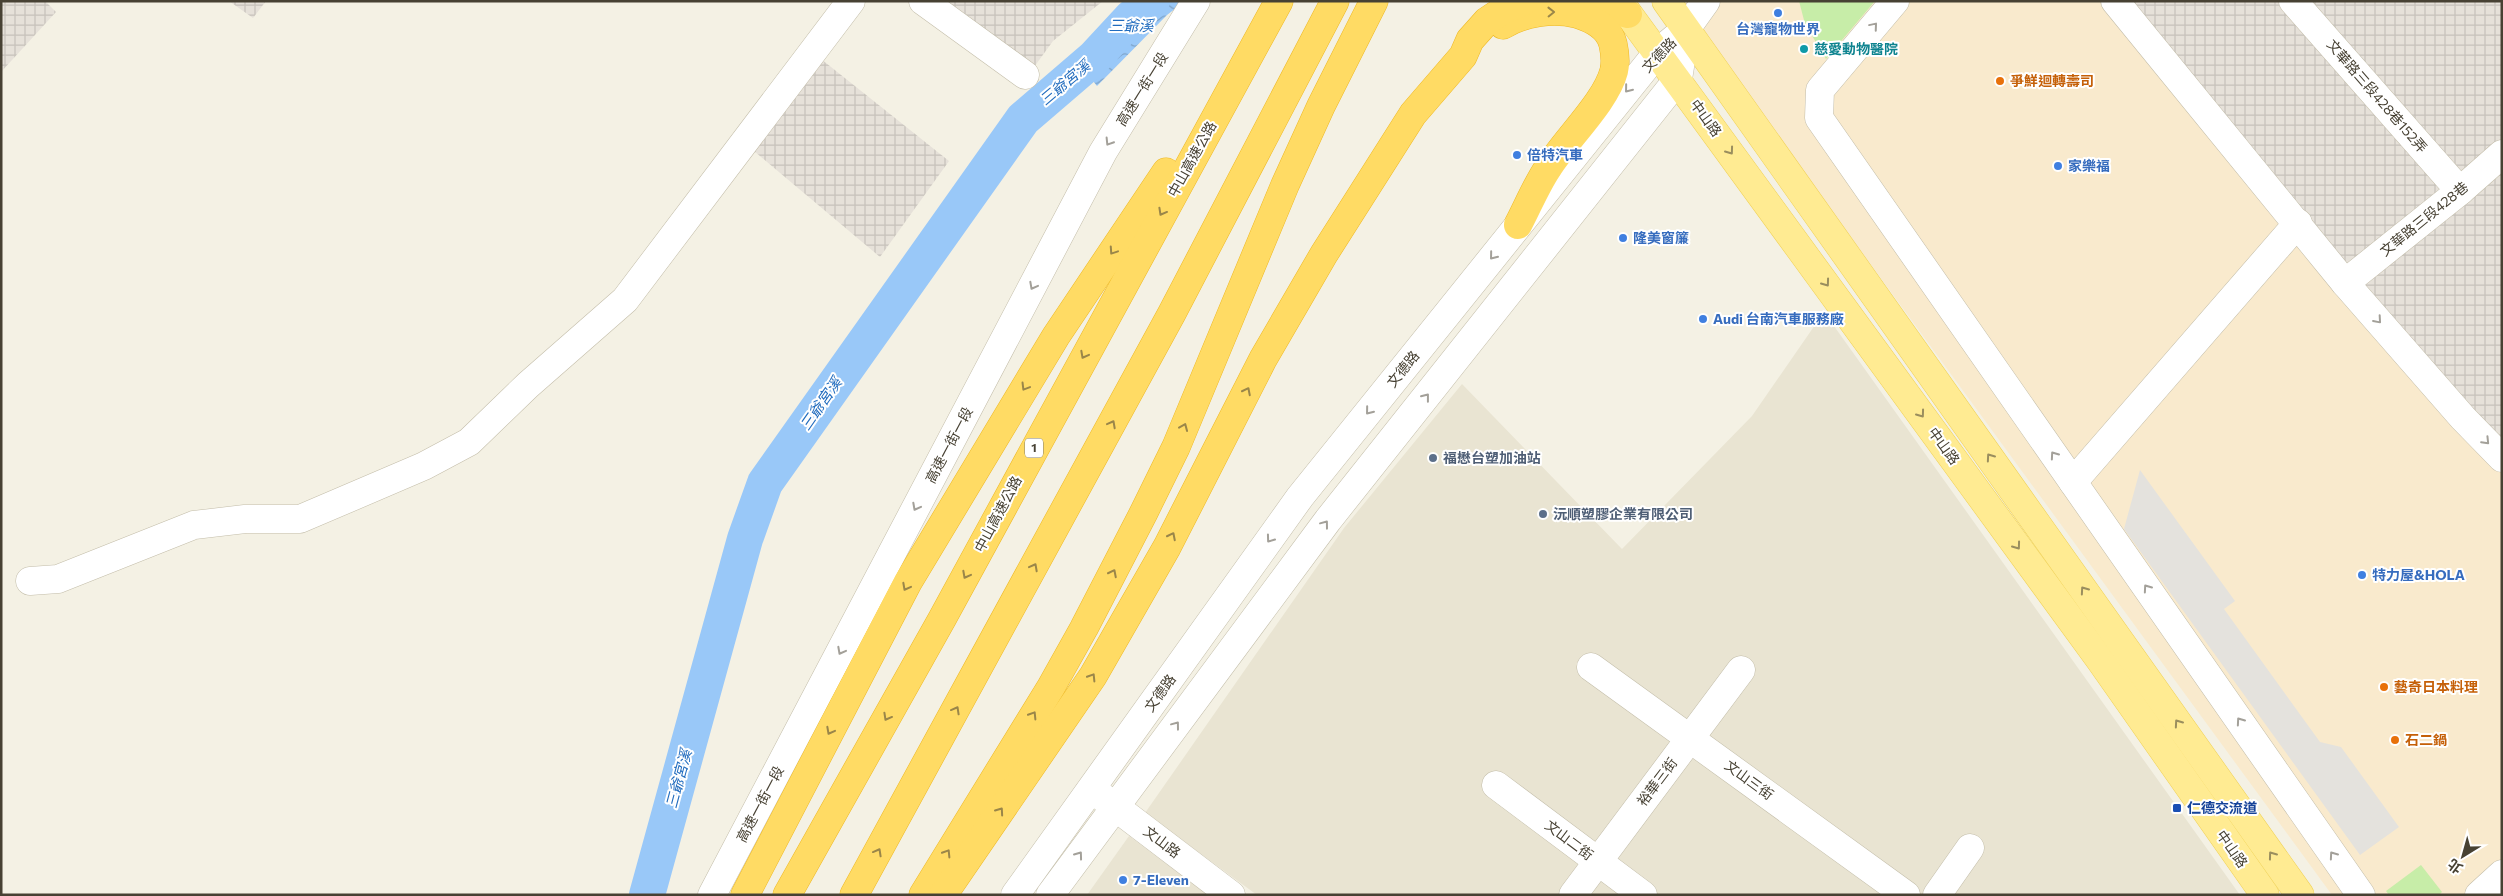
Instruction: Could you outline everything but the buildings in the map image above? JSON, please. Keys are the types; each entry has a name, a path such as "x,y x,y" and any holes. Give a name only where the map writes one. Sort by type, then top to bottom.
{"highway":[{"path":"854,895 1167,321 1335,1"},
{"path":"923,895 1050,687 1131,537 1176,447 1284,185 1374,1"},
{"path":"943,895 1092,676 1166,547 1263,359 1324,254 1413,114 1463,56 1470,40 1486,22 1502,11 1524,1"},
{"path":"1584,1 1624,8"},
{"path":"745,895 908,582 1056,336 1273,12"},
{"name":"中山高速公路","path":"788,895 942,618 1111,305 1273,12"},
{"path":"1463,56 1478,48 1496,29 1509,21 1538,13 1577,14 1602,25 1612,38 1615,62 1611,79 1548,168 1518,225"}],"main road":[{"name":"中山路","path":"1666,1 2300,895"},
{"name":"中山路","path":"1624,8 1678,79 2094,652 2264,895"}],"street":[{"path":"30,581 58,579 194,525 245,519 300,519 424,466 469,442 528,385 625,300 851,1"},
{"path":"923,1 1026,75"},
{"name":"高速一街一段","path":"712,895 1103,152 1196,1"},
{"path":"1686,29 1706,1"},
{"path":"1895,1 1820,90 1819,118 2361,895"},
{"path":"2115,1 2346,283 2463,418 2502,458"},
{"name":"文華路三段428巷152弄","path":"2293,1 2460,191"},
{"name":"文德路","path":"1015,895 1300,497 1657,53 1686,29"},
{"name":"文德路","path":"1050,895 1328,520 1678,79 1686,29"},
{"name":"文華路三段428巷","path":"2346,283 2460,191 2502,154"},
{"path":"2073,482 2298,223"},
{"name":"文山三街","path":"1591,667 1906,895"},
{"name":"裕華三街","path":"1574,895 1741,670"},
{"name":"文山二街","path":"1496,785 1643,895"},
{"name":"文山路","path":"1092,789 1232,895"},
{"path":"1937,895 1970,848"},
{"path":"2479,895 2502,874"}],"shaded area":[{"path":"1,1 45,1 56,12 1,72"},
{"path":"229,1 266,1 253,18"},
{"path":"929,1 1103,1 1053,41 1029,74"},
{"path":"1678,1 2102,1 2502,467 2502,895 2332,895"},
{"path":"2102,1 2502,1 2502,467"},
{"path":"821,59 949,161 880,257 754,151"},
{"path":"1824,312 2240,895 1257,895 1145,813 1344,528 1462,384 1622,549 1752,416"},
{"path":"2140,470 2235,601 2224,609 2320,742 2341,747 2399,827 2360,855 2124,529"},
{"path":"1129,836 1208,895 1087,895"}],"green space":[{"path":"1799,1 1875,1 1826,59 1805,24"},
{"path":"2421,865 2442,892 2439,895 2389,895 2386,891"}],"water":[{"name":"三爺溪","path":"1128,1 1185,1 1167,15 1097,86 1079,63"}],"waterway":[{"name":"三爺宮溪","path":"647,895 745,539 765,483 1023,119 1094,58 1132,17 1152,1"}],"place":[{"name":"台灣寵物世界","path":"1778,13"},
{"name":"慈愛動物醫院","path":"1804,49"},
{"name":"爭鮮迴轉壽司","path":"2000,81"},
{"name":"倍特汽車","path":"1517,155"},
{"name":"家樂福","path":"2058,166"},
{"name":"隆美窗簾","path":"1623,238"},
{"name":"Audi 台南汽車服務廠","path":"1703,319"},
{"name":"福懋台塑加油站","path":"1433,458"},
{"name":"沅順塑膠企業有限公司","path":"1543,514"},
{"name":"特力屋&HOLA","path":"2362,575"},
{"name":"藝奇日本料理","path":"2384,687"},
{"name":"石二鍋","path":"2395,740"},
{"name":"仁德交流道","path":"2177,808"},
{"name":"7-Eleven","path":"1123,880"}]}
